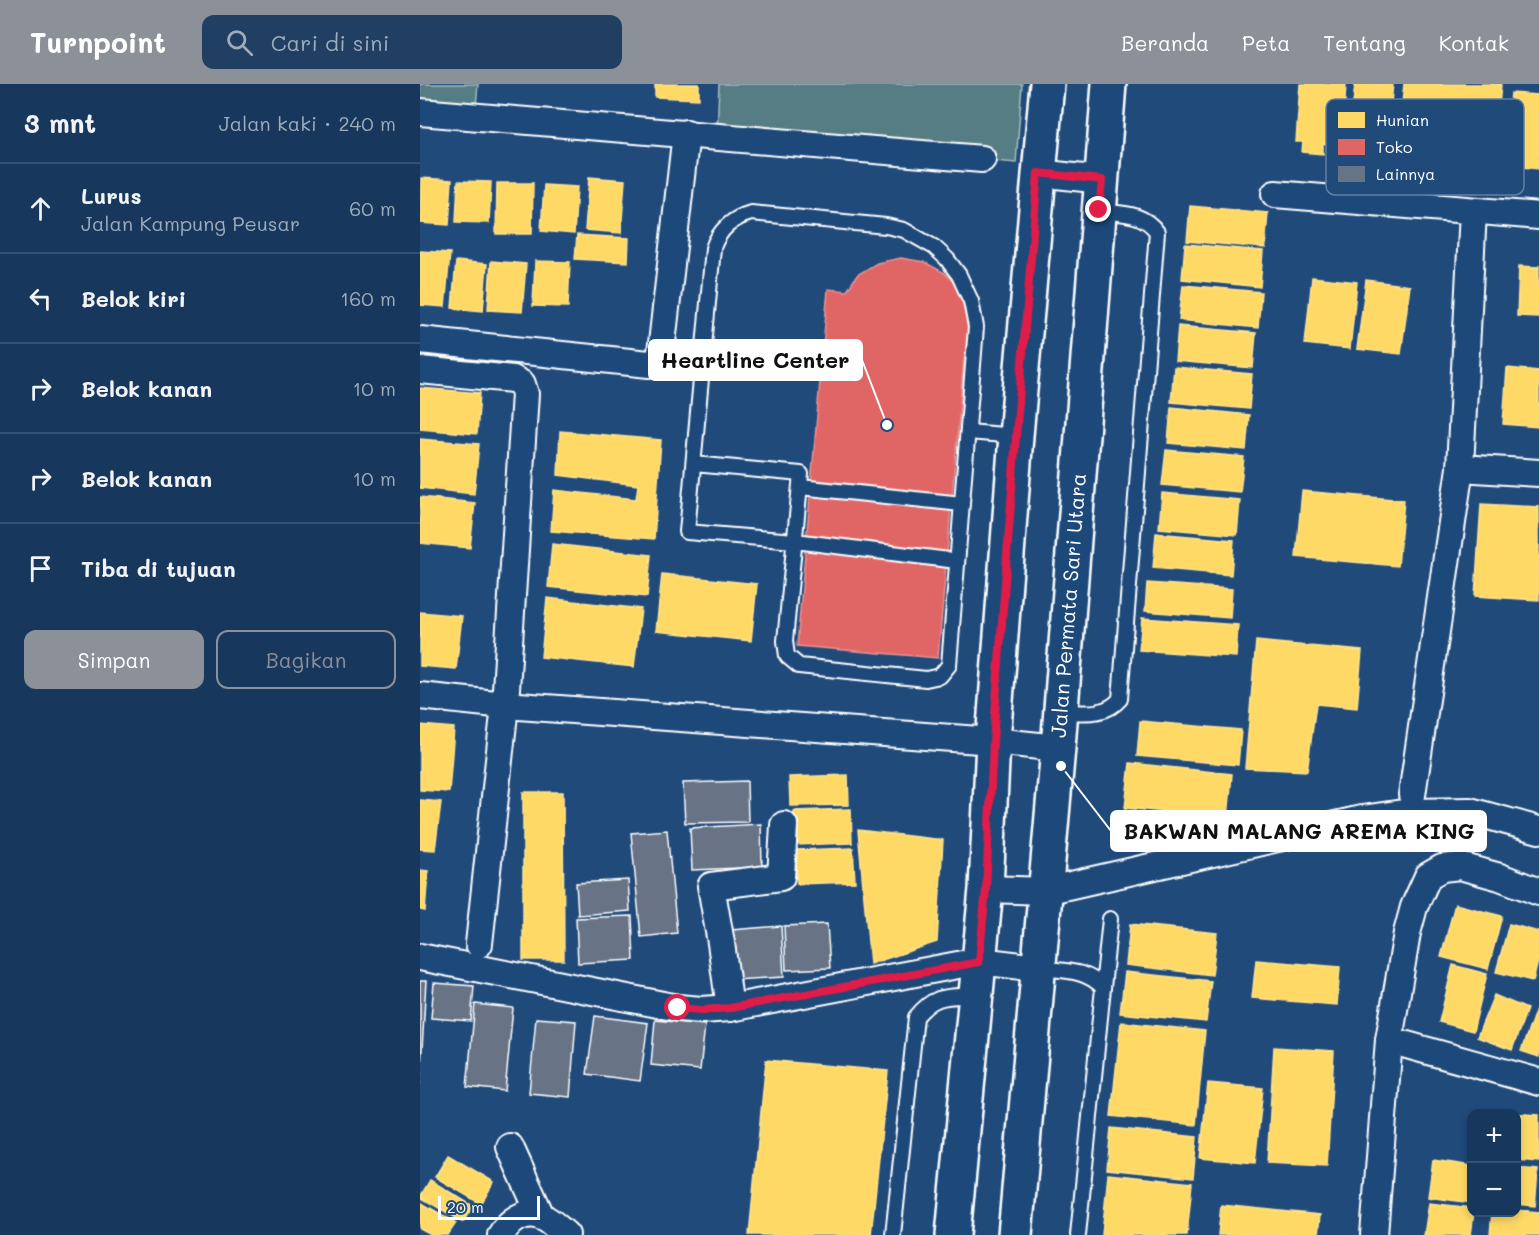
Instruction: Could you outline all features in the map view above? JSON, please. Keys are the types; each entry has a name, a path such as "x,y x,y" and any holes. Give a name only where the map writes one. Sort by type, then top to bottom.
{"street":[{"path":"953,1235 986,889 993,741 1016,436 1047,84"},
{"name":"Jalan Permata Sari Utara","path":"1015,1235 1058,748 1109,84"},
{"path":"420,112 982,159"},
{"path":"420,340 648,364 657,362 661,352 686,133"},
{"path":"1038,173 1100,195"},
{"path":"1275,194 1539,216"},
{"path":"1412,795 1460,468 1473,211"},
{"path":"420,370 513,379 522,384 525,394 505,705 479,944"},
{"path":"1460,468 1539,473"},
{"path":"420,696 505,705 993,741 1058,748"},
{"path":"986,889 1045,891 1362,819 1410,812 1470,812 1539,830"},
{"path":"730,1008 711,886 781,878 784,825"},
{"path":"1374,1235 1389,1040 1407,933 1414,907 1428,876 1442,868 1460,866 1500,877 1539,892"},
{"path":"420,957 678,1008 702,1010 730,1008 979,962 1038,968"},
{"path":"1389,1040 1539,1082"},
{"path":"510,1148 541,1216 566,1235"},
{"path":"501,1235 507,1225 522,1215 541,1216"}],"lane":[{"path":"1060,712 1102,712 1113,707 1120,699 1157,232 1151,223 1142,217 1100,195"},
{"path":"694,464 801,474 795,542 785,641 787,656 799,666 926,679 940,676 949,665 976,327 975,314 966,287 947,259 934,247 904,230 751,213 738,218 720,234 713,248 687,532 795,542 957,561"},
{"path":"968,432 1016,436"},
{"path":"800,487 962,504"},
{"path":"1078,1235 1110,919"},
{"path":"1038,968 1083,973 1095,979 1103,988"},
{"path":"894,1235 916,1017 924,1006 936,998 976,995"}],"green space":[{"path":"420,84 478,84 475,117 420,112"},
{"path":"719,84 1022,84 1016,163 717,136"}],"building: Hunian":[{"path":"655,84 699,84 699,99 655,97"},
{"path":"1300,84 1346,84 1345,99 1326,99 1326,144 1323,144 1323,154 1302,152 1303,142 1296,142"},
{"path":"1355,84 1393,84 1391,99 1354,99"},
{"path":"1404,84 1501,84 1500,99 1402,99"},
{"path":"1511,93 1539,95 1539,169 1524,167 1524,99 1510,99"},
{"path":"589,177 625,180 621,233 585,230"},
{"path":"421,178 452,180 449,225 420,223"},
{"path":"458,181 491,182 489,223 456,222"},
{"path":"497,183 533,183 532,234 496,234"},
{"path":"544,185 577,187 574,234 541,231"},
{"path":"1190,206 1268,213 1265,248 1187,241"},
{"path":"577,235 629,238 628,262 575,259"},
{"path":"1185,244 1263,251 1260,287 1182,279"},
{"path":"420,251 450,253 445,307 420,305"},
{"path":"456,261 487,264 483,311 452,308"},
{"path":"491,261 526,264 522,312 488,310"},
{"path":"535,261 570,262 568,307 533,306"},
{"path":"1519,266 1539,267 1539,317 1517,316"},
{"path":"1312,277 1357,282 1350,349 1305,344"},
{"path":"1366,280 1410,286 1401,354 1357,349"},
{"path":"1183,285 1261,292 1258,328 1179,320"},
{"path":"1178,326 1256,333 1253,368 1175,361"},
{"path":"1174,367 1252,374 1249,409 1171,402"},
{"path":"1507,368 1539,371 1539,427 1503,424"},
{"path":"420,388 480,393 477,434 420,429"},
{"path":"1171,407 1249,415 1246,450 1168,443"},
{"path":"560,431 661,440 654,539 551,531 554,490 636,499 638,485 558,475"},
{"path":"420,439 479,444 474,494 420,488"},
{"path":"1166,450 1244,457 1240,492 1162,485"},
{"path":"1302,491 1404,500 1398,566 1296,557"},
{"path":"1162,493 1240,500 1237,535 1159,528"},
{"path":"420,497 475,503 470,548 420,543"},
{"path":"1481,504 1539,507 1539,600 1475,596"},
{"path":"1156,533 1234,540 1231,575 1153,568"},
{"path":"552,544 651,555 647,597 548,587"},
{"path":"662,574 757,584 751,641 656,631"},
{"path":"1147,583 1232,589 1230,618 1145,611"},
{"path":"547,598 641,609 634,667 541,657"},
{"path":"420,612 462,616 456,669 420,666"},
{"path":"1142,618 1238,625 1236,657 1139,650"},
{"path":"1256,641 1362,651 1357,708 1316,704 1307,771 1245,768"},
{"path":"1140,721 1241,730 1238,765 1137,756"},
{"path":"420,725 454,728 449,792 420,790"},
{"path":"1130,763 1232,774 1228,818 1125,808"},
{"path":"848,775 849,805 790,806 789,777"},
{"path":"523,792 563,792 564,960 523,960"},
{"path":"420,800 441,802 435,850 420,849"},
{"path":"851,809 852,843 795,845 794,811"},
{"path":"858,830 943,840 937,942 870,964"},
{"path":"853,848 855,882 797,884 796,850"},
{"path":"420,870 428,871 425,911 420,910"},
{"path":"1455,904 1502,916 1488,969 1441,957"},
{"path":"1130,924 1217,933 1212,975 1126,965"},
{"path":"1509,924 1539,932 1539,957 1533,981 1496,972"},
{"path":"1256,960 1340,967 1337,1005 1252,998"},
{"path":"1453,965 1487,974 1473,1031 1439,1022"},
{"path":"1125,972 1211,981 1206,1022 1120,1013"},
{"path":"1494,995 1527,1009 1512,1050 1477,1037"},
{"path":"1536,1009 1539,1010 1539,1057 1521,1051"},
{"path":"1121,1022 1205,1031 1196,1125 1111,1116"},
{"path":"1274,1047 1334,1051 1327,1166 1267,1163"},
{"path":"766,1060 888,1071 871,1235 749,1235"},
{"path":"1208,1083 1263,1088 1255,1163 1200,1158"},
{"path":"1521,1114 1539,1115 1539,1162 1521,1160"},
{"path":"1111,1128 1197,1137 1193,1178 1107,1169"},
{"path":"448,1155 494,1182 481,1204 435,1177"},
{"path":"1433,1160 1467,1165 1467,1202 1428,1197"},
{"path":"1521,1168 1538,1170 1535,1206 1521,1205"},
{"path":"1108,1174 1192,1183 1187,1235 1102,1235"},
{"path":"430,1180 473,1206 463,1222 420,1197"},
{"path":"420,1202 456,1223 448,1235 431,1235 420,1229"},
{"path":"1429,1203 1467,1207 1467,1217 1473,1217 1471,1235 1424,1235"},
{"path":"1221,1205 1320,1215 1318,1235 1218,1235"},
{"path":"1521,1210 1539,1212 1539,1235 1490,1235 1492,1217 1521,1217"}],"building: Toko":[{"path":"901,258 924,262 945,273 961,291 970,313 971,336 964,359 938,658 797,646 828,289 847,291 857,275 877,263"}],"building: Lainnya":[{"path":"747,781 748,822 685,823 683,783"},
{"path":"761,824 762,867 692,870 690,828"},
{"path":"667,830 677,933 641,937 631,833"},
{"path":"628,880 630,911 578,915 576,883"},
{"path":"632,916 634,960 578,963 576,918"},
{"path":"827,924 830,968 786,970 784,926"},
{"path":"781,926 784,977 734,980 731,930"},
{"path":"420,981 426,981 420,1084"},
{"path":"434,983 474,986 471,1021 431,1018"},
{"path":"475,1004 513,1008 505,1091 467,1087"},
{"path":"595,1016 648,1023 640,1081 587,1074"},
{"path":"536,1018 576,1021 570,1097 529,1093"},
{"path":"655,1020 705,1025 700,1070 651,1065"}],"place":[{"name":"Heartline Center","path":"887,425"},
{"name":"BAKWAN MALANG AREMA KING","path":"1061,766"}],"route":[{"path":"678,1008 702,1010 730,1008 979,962 986,889 993,741 1038,173 1102,180 1099,210"}]}
